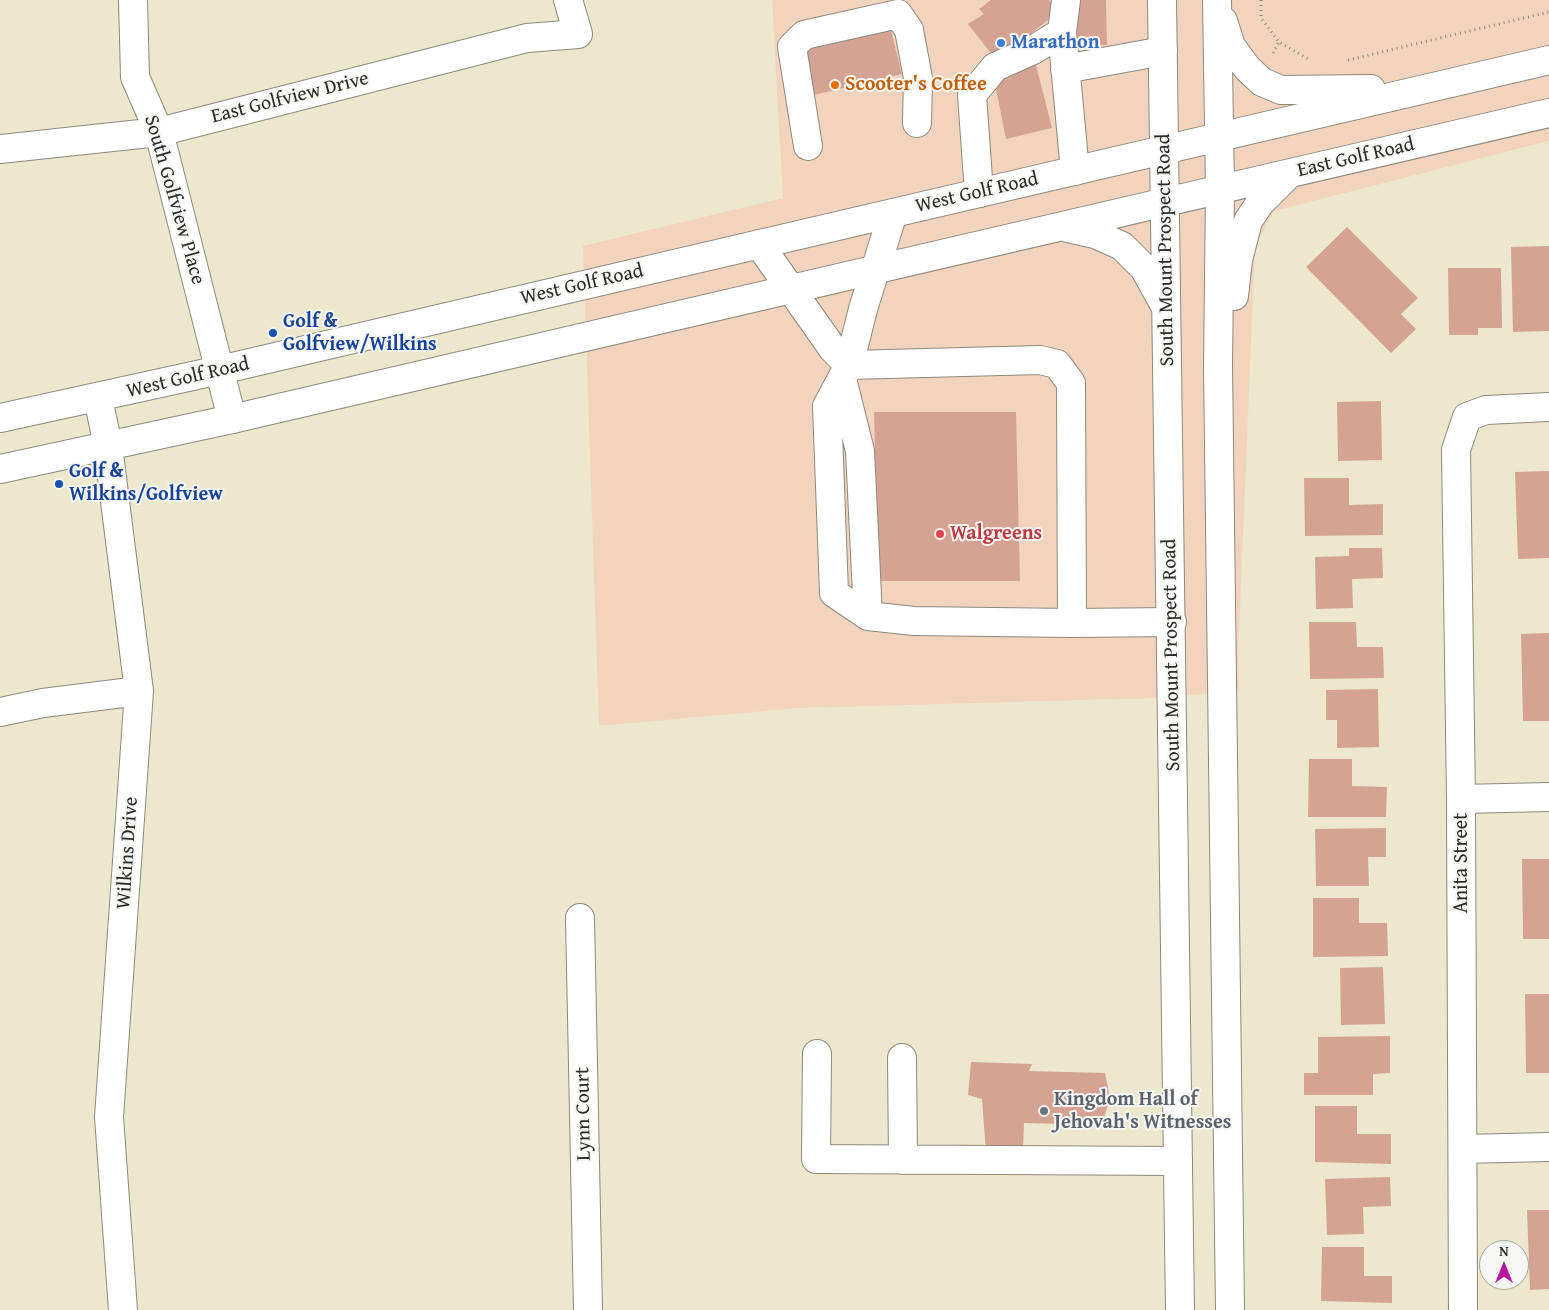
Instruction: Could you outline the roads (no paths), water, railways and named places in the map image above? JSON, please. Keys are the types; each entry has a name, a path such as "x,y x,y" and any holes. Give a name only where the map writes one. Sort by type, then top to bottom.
{"main road":[{"name":"South Golfview Place","path":"133,0 135,77 158,132 232,419"},
{"name":"East Golfview Drive","path":"0,148 158,132 527,38 578,34 568,0"},
{"path":"1066,0 1062,32 1075,171"},
{"name":"South Mount Prospect Road","path":"1162,0 1180,1310"},
{"path":"1217,2 1231,46 1247,68 1262,82 1281,90 1428,88"},
{"path":"1217,2 1220,191 1219,431 1230,1310"},
{"path":"808,146 792,47 804,35 898,14 910,30 918,78 917,123"},
{"path":"979,193 972,96 995,68 1033,50 1062,32"},
{"path":"1066,69 1163,51"},
{"path":"1164,150 1549,60"},
{"name":"East Golf Road","path":"1164,204 1549,113"},
{"name":"West Golf Road","path":"0,418 220,370 1164,150"},
{"path":"1219,431 1238,260 1248,221 1260,203 1288,175"},
{"path":"0,469 232,419 790,288 1164,204"},
{"path":"893,213 845,372 827,406 834,593 868,616 914,621 1172,622"},
{"path":"1062,227 1095,234 1122,246 1144,268 1166,308"},
{"path":"759,244 833,349 845,372"},
{"path":"845,372 1040,360 1057,364 1071,383 1072,623"},
{"name":"Wilkins Drive","path":"98,398 108,446 139,692 110,1117 123,1310"},
{"name":"Anita Street","path":"1463,1310 1461,799 1456,450 1467,417 1486,410 1549,407"},
{"path":"0,712 43,702 139,692"},
{"path":"1461,799 1549,797"},
{"name":"Lynn Court","path":"580,918 588,1310"},
{"path":"817,1054 816,1159 1178,1161"},
{"path":"902,1058 903,1160"},
{"path":"1463,1149 1549,1147"}],"place":[{"name":"Marathon","path":"1001,43"},
{"name":"Scooter's Coffee","path":"835,85"},
{"name":"Golf & Golfview/Wilkins","path":"273,333"},
{"name":"Golf & Wilkins/Golfview","path":"59,484"},
{"name":"Walgreens","path":"940,534"},
{"name":"Kingdom Hall of Jehovah's Witnesses","path":"1044,1111"}]}
